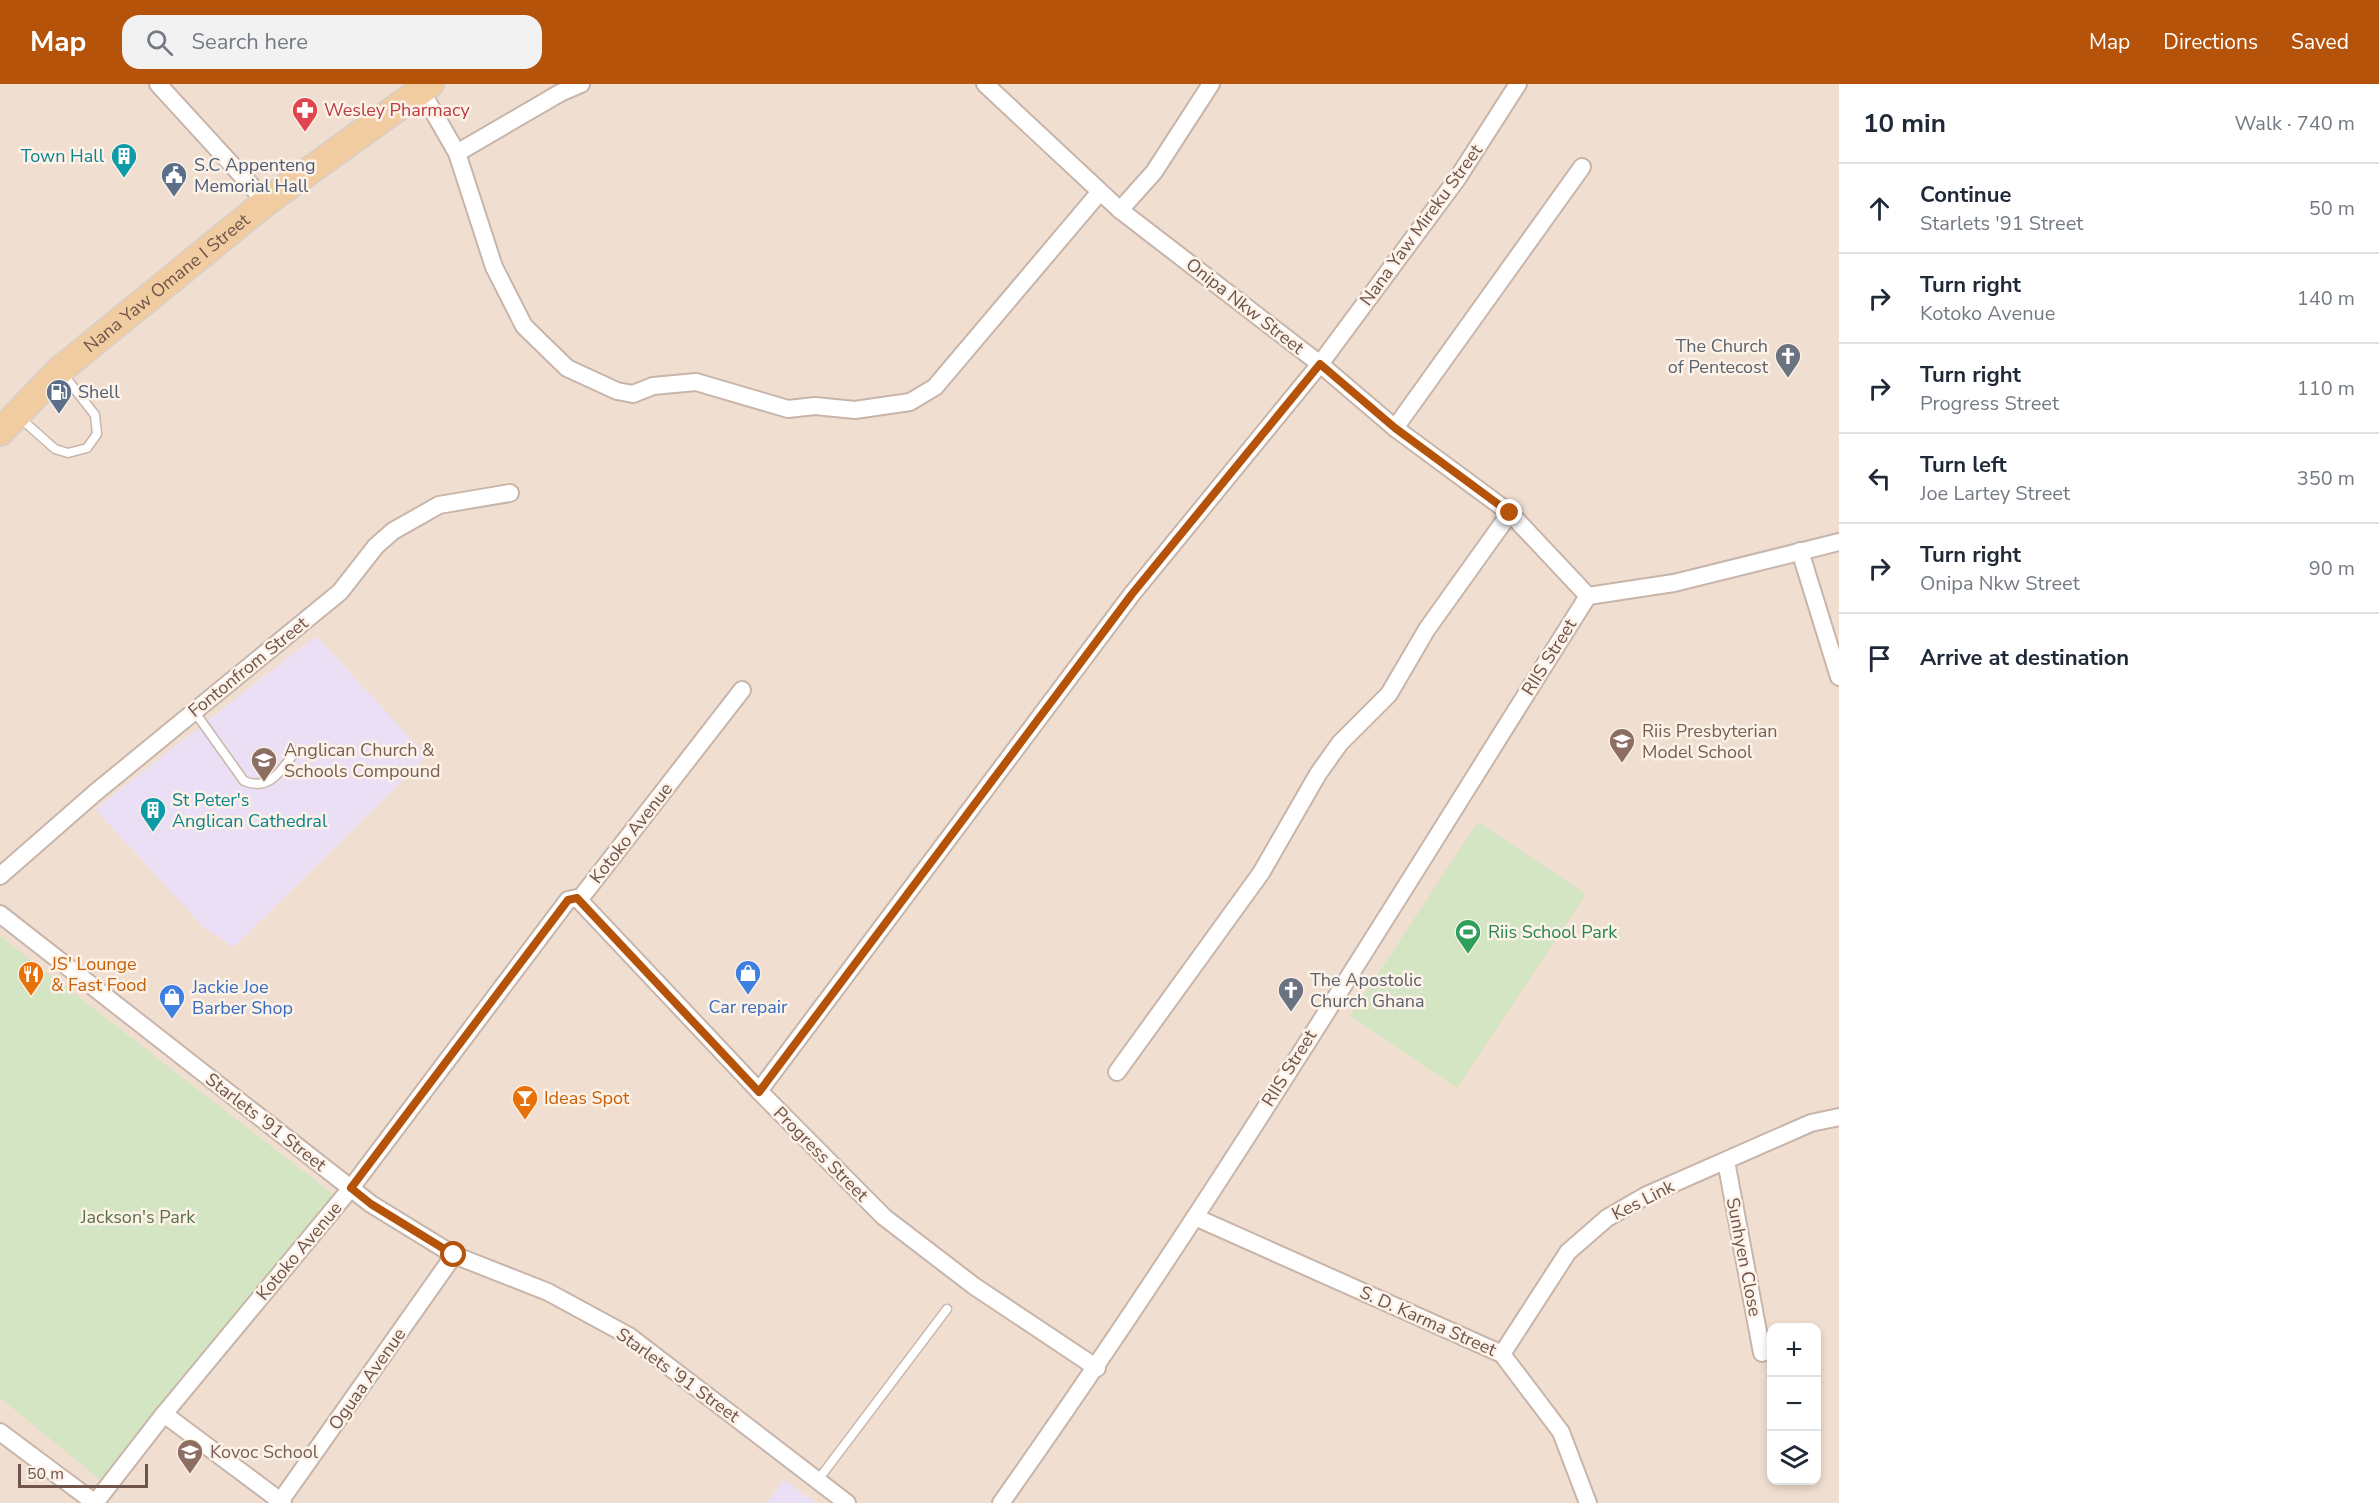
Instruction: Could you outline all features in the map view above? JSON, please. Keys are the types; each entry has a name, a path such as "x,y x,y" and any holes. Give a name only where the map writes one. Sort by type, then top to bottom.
{"main road":[{"name":"Nana Yaw Omane I Street","path":"8,423 60,370 266,202 426,88"}],"street":[{"path":"158,84 266,202"},
{"path":"457,153 531,109 581,84"},
{"path":"1120,210 1154,172 1211,84"},
{"name":"Nana Yaw Mireku Street","path":"759,1092 1132,594 1320,364 1457,179 1518,84"},
{"name":"Onipa Nkw Street","path":"989,85 1099,193 1320,364 1395,428 1510,513 1588,596"},
{"path":"426,88 457,153 494,267 524,326 567,368 616,391 633,394 653,386 696,382 788,410 815,406 855,410 909,402 935,387 1099,193"},
{"path":"1395,428 1582,167"},
{"name":"Fontonfrom Street","path":"0,876 96,792 340,592 376,546 393,531 439,505 510,493"},
{"path":"1117,1072 1261,873 1324,766 1346,736 1389,694 1427,629 1510,513"},
{"path":"1588,596 1674,583 1839,542"},
{"path":"1800,550 1839,677"},
{"name":"RIIS Street","path":"1001,1503 1097,1368 1195,1217 1588,596"},
{"name":"Kotoko Avenue","path":"95,1503 164,1414 351,1188 568,900 577,898 579,900 742,690"},
{"name":"Progress Street","path":"579,900 759,1092 884,1217 974,1286 1097,1368"},
{"name":"Starlets '91 Street","path":"0,914 371,1204 454,1255 548,1292 629,1336 847,1503"},
{"name":"Kes Link","path":"1502,1354 1568,1252 1607,1218 1647,1195 1811,1123 1839,1117"},
{"name":"Sunhyen Close","path":"1726,1161 1762,1353"},
{"name":"S. D. Karma Street","path":"1195,1217 1502,1354 1561,1432 1588,1503"},
{"name":"Oguaa Avenue","path":"281,1502 454,1255"},
{"path":"164,1414 281,1502"},
{"path":"0,1432 95,1503"}],"lane":[{"path":"8,423 68,453 87,448 97,434 95,415 60,370"},
{"path":"194,711 244,781 255,785 272,782 296,751"},
{"path":"818,1480 947,1309"}],"shaded area":[{"path":"0,84 1839,84 1839,1503 0,1503"},
{"name":"Anglican Church & Schools Compound","path":"316,636 427,756 234,947 205,929 95,809"},
{"path":"784,1480 816,1503 766,1503"}],"green space":[{"name":"Riis School Park","path":"1478,822 1586,894 1457,1088 1350,1016"},
{"name":"Jackson's Park","path":"0,936 334,1195 102,1481 0,1398"}],"place":[{"name":"Wesley Pharmacy","path":"305,133"},
{"name":"Town Hall","path":"124,179"},
{"name":"S.C Appenteng Memorial Hall","path":"174,198"},
{"name":"The Church of Pentecost","path":"1788,379"},
{"name":"Shell","path":"59,415"},
{"name":"Riis Presbyterian Model School","path":"1622,764"},
{"name":"Anglican Church & Schools Compound","path":"264,783"},
{"name":"St Peter's Anglican Cathedral","path":"153,833"},
{"name":"Riis School Park","path":"1468,955"},
{"name":"Car repair","path":"748,996"},
{"name":"JS' Lounge & Fast Food","path":"31,997"},
{"name":"The Apostolic Church Ghana","path":"1291,1013"},
{"name":"Jackie Joe Barber Shop","path":"172,1020"},
{"name":"Ideas Spot","path":"525,1121"},
{"name":"Kovoc School","path":"190,1475"}],"route":[{"path":"454,1255 371,1204 351,1188 568,900 577,898 579,900 759,1092 1132,594 1320,364 1395,428 1510,513"}]}
